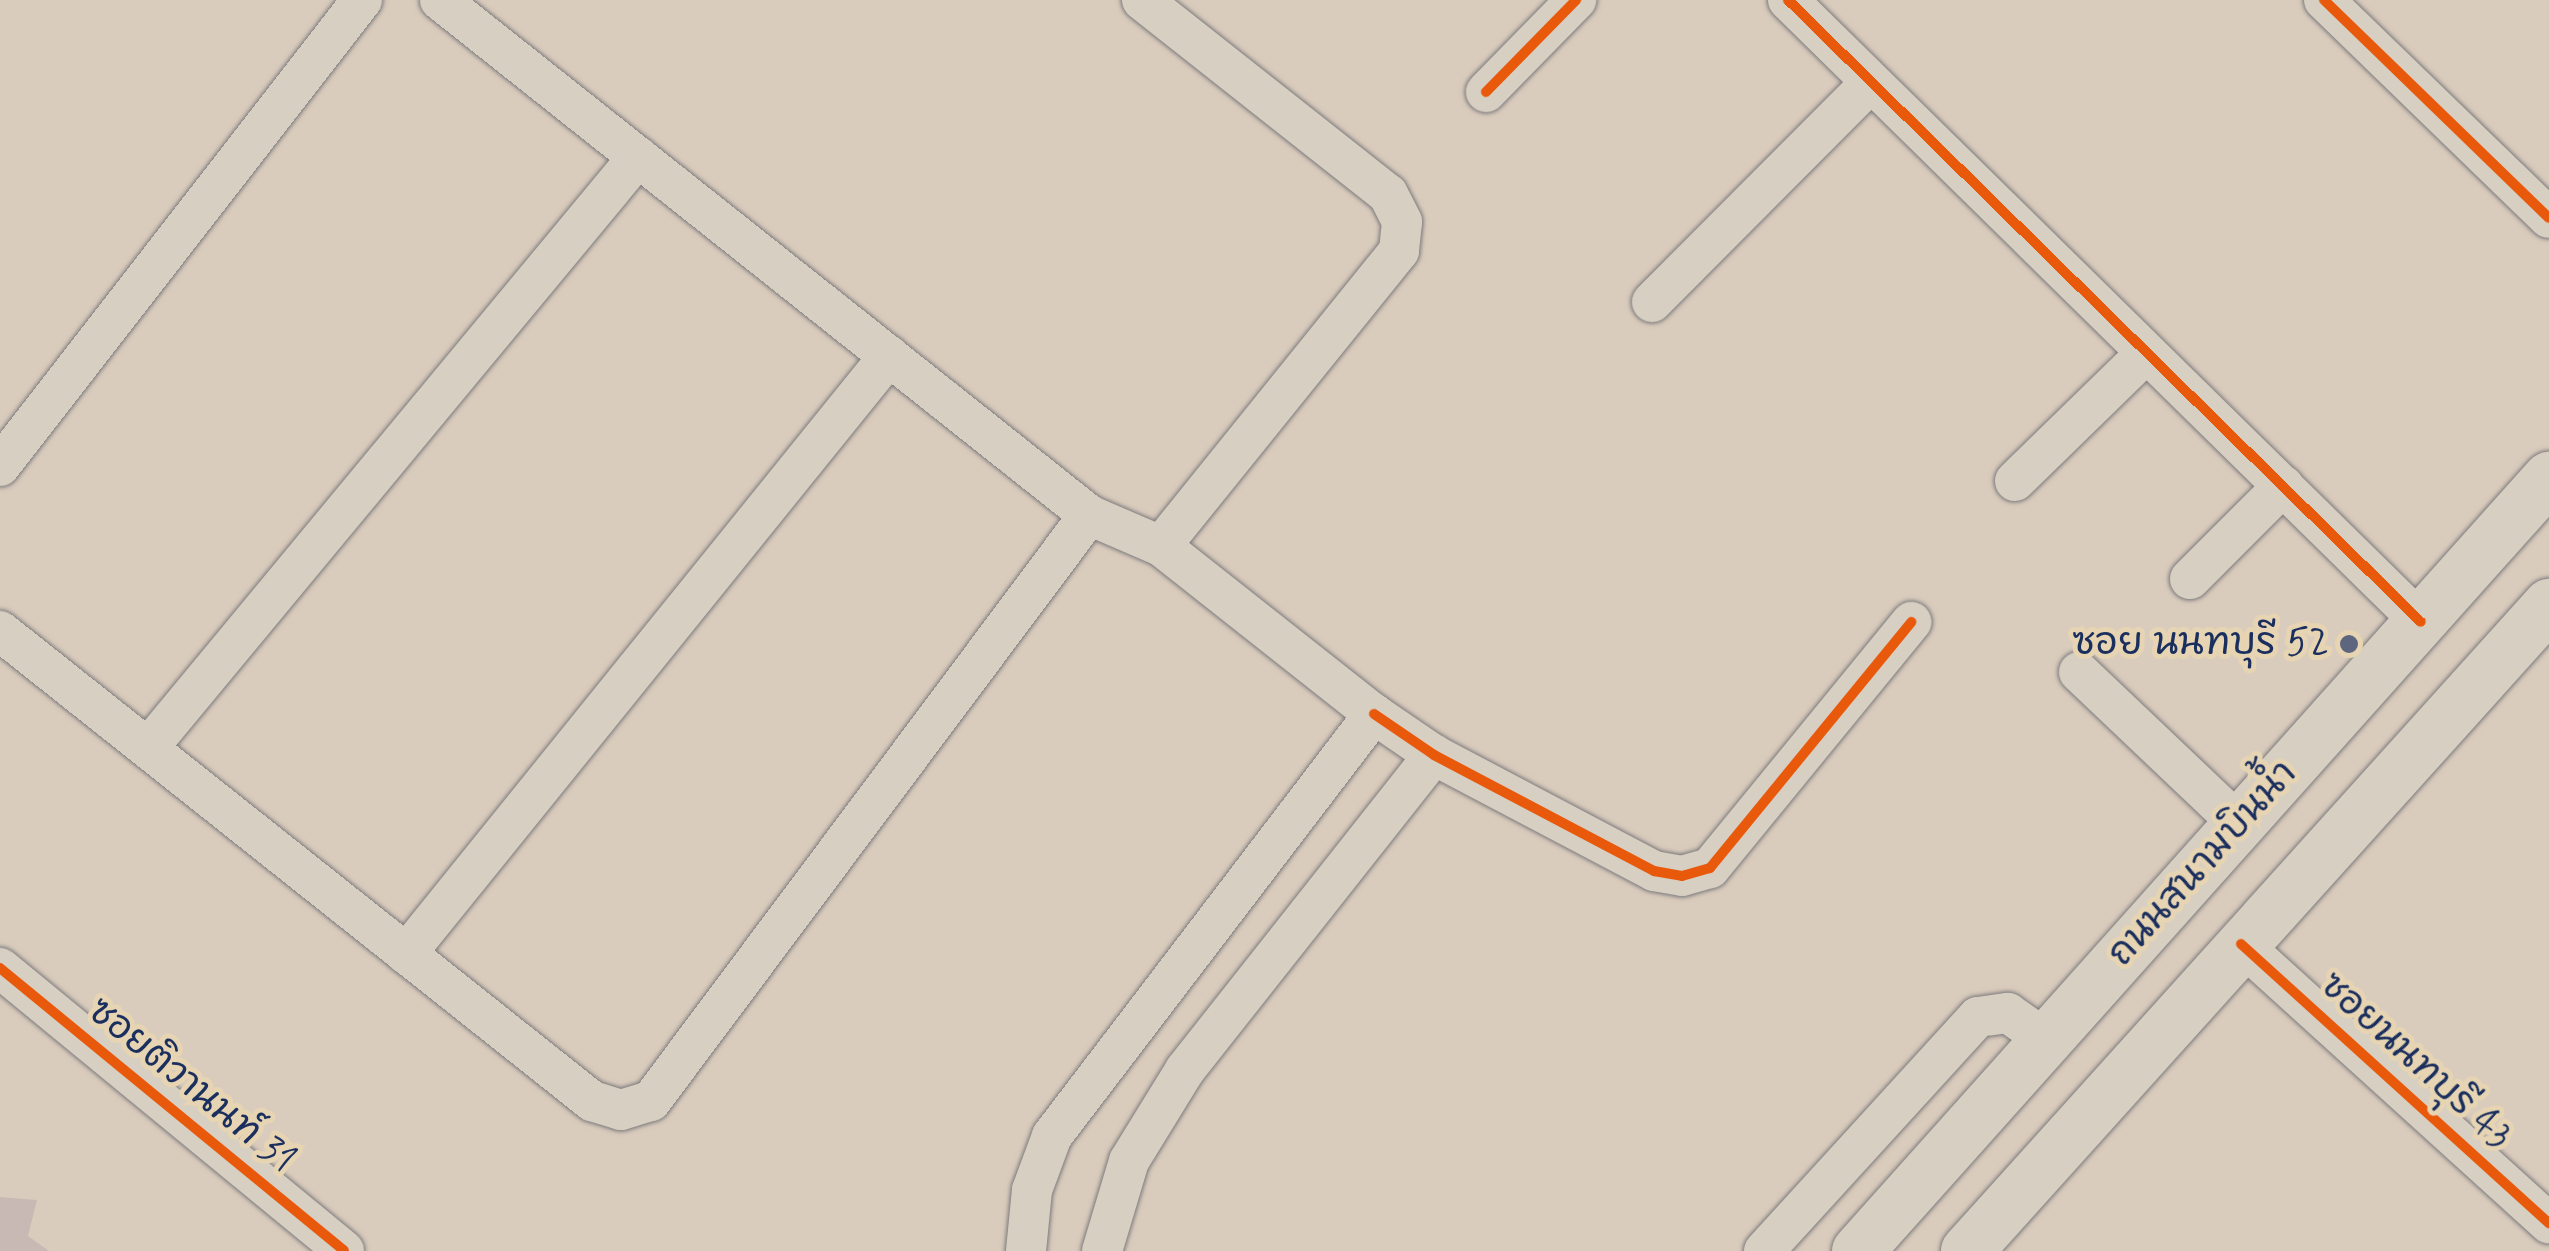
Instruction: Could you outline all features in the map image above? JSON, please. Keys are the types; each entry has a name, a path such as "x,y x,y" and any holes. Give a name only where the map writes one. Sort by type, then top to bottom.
{"main road":[{"name":"ถนนสนามบินน้ำ","path":"1858,1251 2549,478"},
{"path":"1967,1251 2549,605"}],"street":[{"path":"0,466 362,0"},
{"path":"440,0 1089,516 1161,546 1374,714 1434,756 1654,871 1682,876 1710,868 1911,622"},
{"path":"1142,0 1388,194 1402,222 1400,250 1161,546"},
{"path":"1486,92 1576,0"},
{"path":"1788,0 2421,622"},
{"path":"2324,0 2549,218"},
{"path":"1652,302 1871,82"},
{"path":"148,748 638,157"},
{"path":"2015,481 2146,352"},
{"path":"406,954 889,356"},
{"path":"2190,579 2282,486"},
{"path":"0,631 592,1101 621,1110 650,1101 1089,516"},
{"path":"2079,672 2239,824"},
{"path":"1026,1251 1032,1190 1052,1136 1374,714"},
{"path":"1102,1251 1129,1161 1185,1070 1434,756"},
{"name":"ซอยนนทบุรี 43","path":"2242,944 2549,1223"},
{"name":"ซอยติวานนท์ 31","path":"0,968 344,1251"},
{"path":"1764,1251 1978,1018 2008,1013 2045,1039"},
{"path":"1131,1030 1185,1070"}],"building":[{"path":"0,1197 37,1200 28,1236 49,1251 0,1251"}],"cycle path":[{"path":"1486,92 1576,0"},
{"path":"1788,0 2421,622"},
{"path":"2324,0 2549,218"},
{"path":"1374,714 1434,755 1654,871 1682,876 1710,868 1911,622"},
{"path":"2241,944 2549,1223"},
{"path":"0,968 344,1251"}],"place":[{"name":"ซอย นนทบุรี 52","path":"2349,644"}]}
